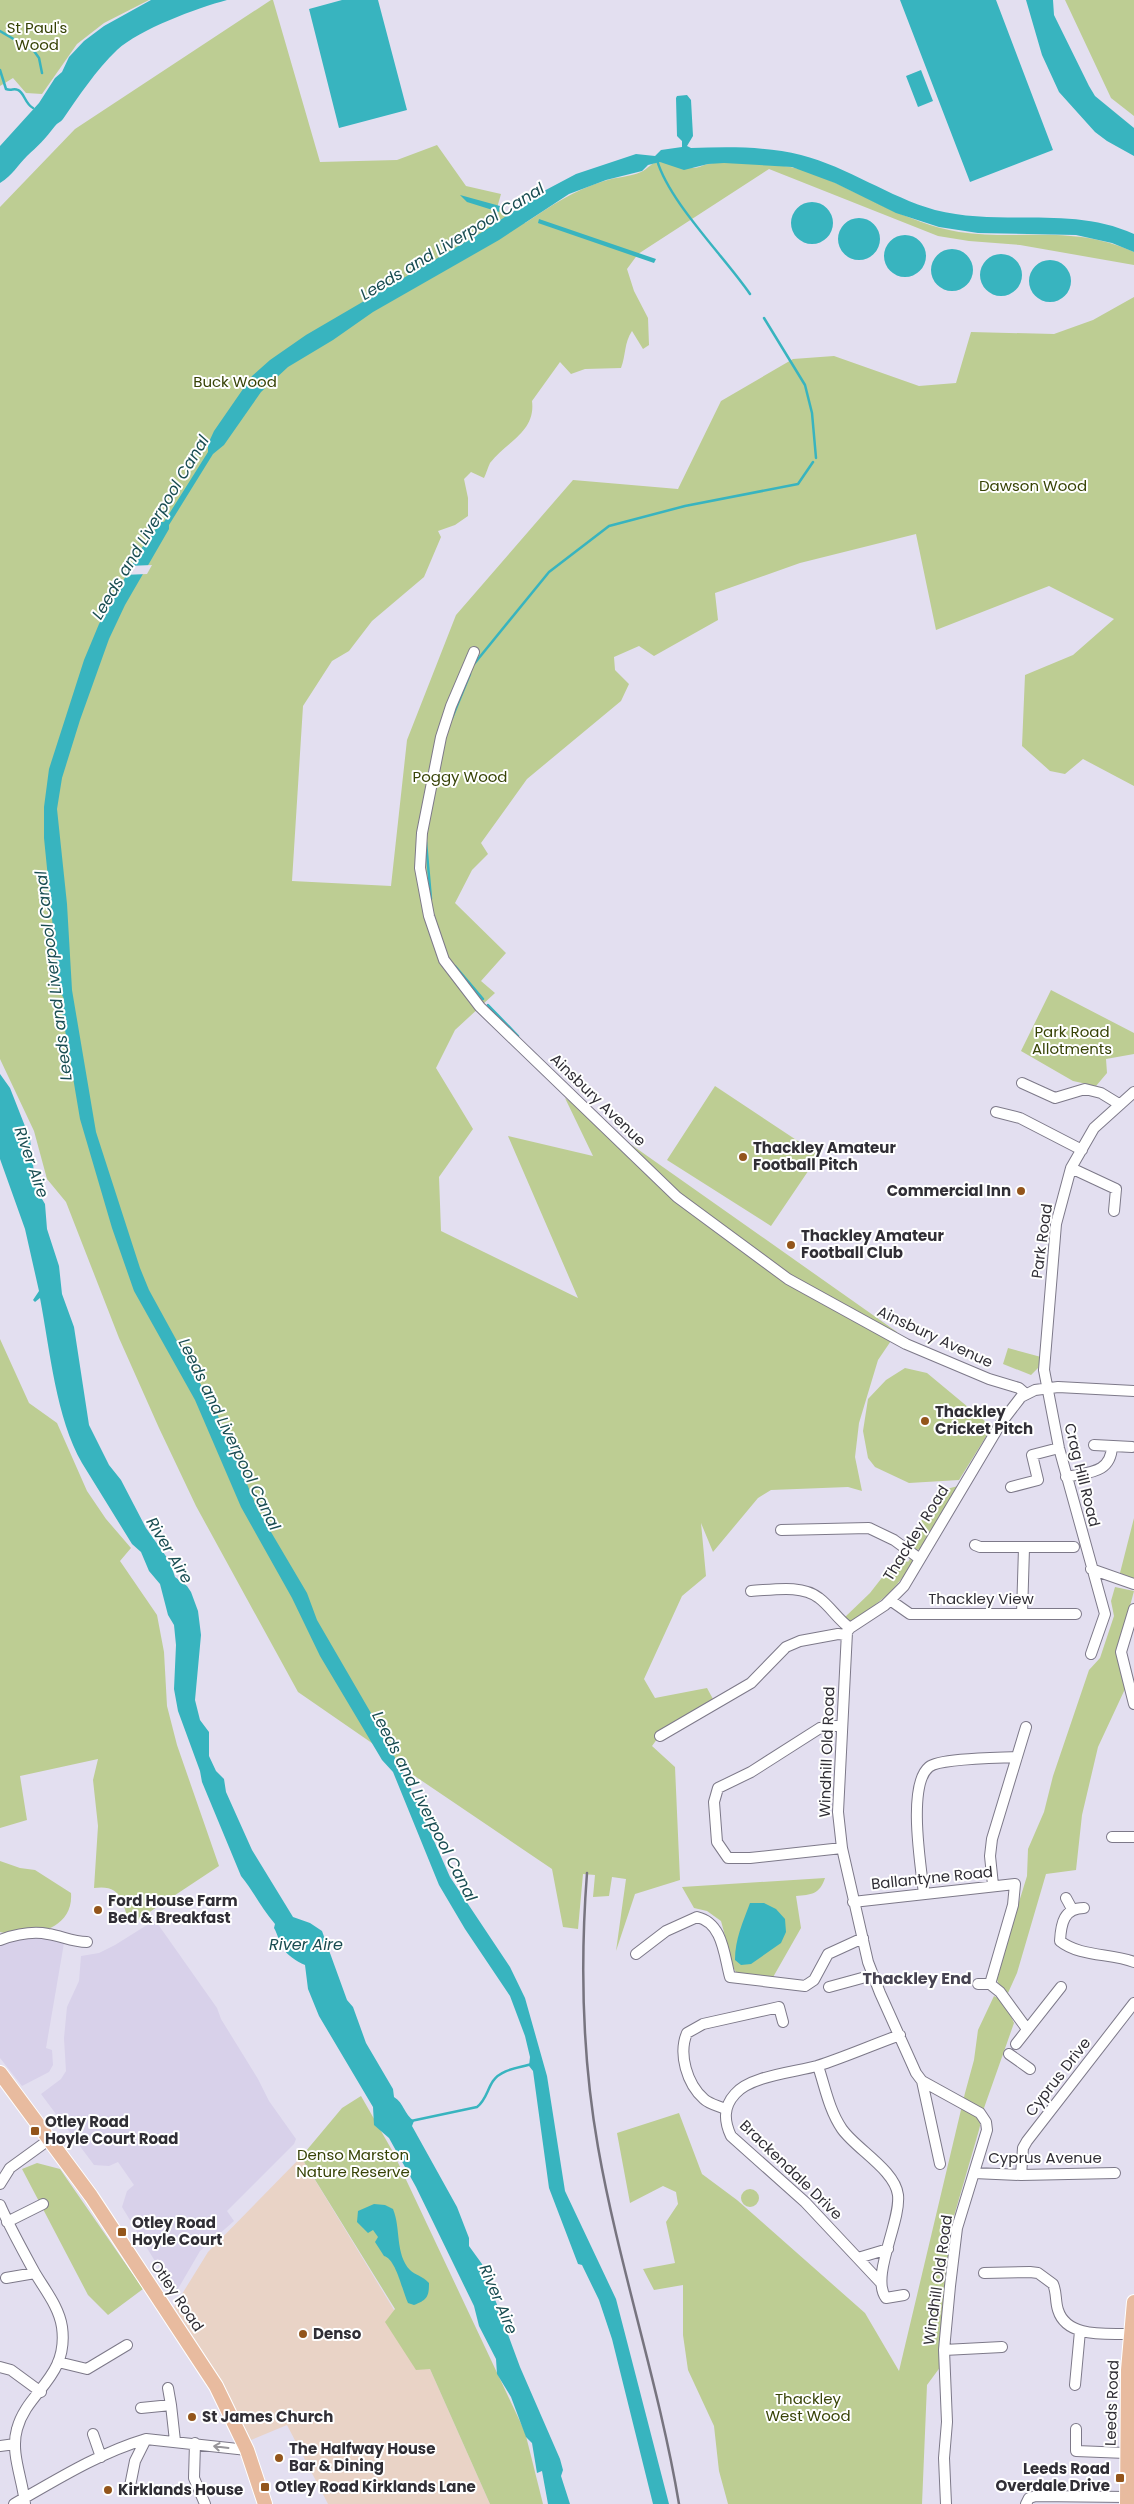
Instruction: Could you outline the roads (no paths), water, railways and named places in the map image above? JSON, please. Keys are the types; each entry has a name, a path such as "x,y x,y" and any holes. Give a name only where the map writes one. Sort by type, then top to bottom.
{"main road":[{"name":"Otley Road","path":"0,2073 91,2196 216,2386 247,2450 265,2504"},
{"name":"Leeds Road","path":"1127,2501 1126,2452 1134,2302"}],"street":[{"name":"Ainsbury Avenue","path":"474,652 451,706 441,737 422,833 420,868 429,916 444,960 463,987 480,1007 677,1197 788,1279 906,1344 989,1379 1019,1388 1026,1394"},
{"path":"1022,1083 1055,1098 1085,1089 1101,1093 1119,1104"},
{"name":"Park Road","path":"1046,1388 1044,1370 1056,1224 1071,1168 1094,1128 1134,1092"},
{"path":"996,1112 1020,1118 1082,1150"},
{"path":"1071,1168 1116,1189 1114,1211"},
{"name":"Thackley Road","path":"660,1736 751,1683 780,1652 793,1644 848,1631 890,1600 904,1586 1001,1423 1013,1405 1026,1394 1046,1388 1134,1391"},
{"name":"Crag Hill Road","path":"1046,1388 1066,1477 1105,1614 1091,1654"},
{"path":"1094,1445 1132,1447"},
{"path":"1066,1477 1105,1466 1110,1459 1112,1446"},
{"path":"1011,1487 1038,1480 1032,1455 1059,1448"},
{"path":"781,1530 869,1528 894,1540 920,1559"},
{"path":"975,1545 980,1547 1024,1548 1074,1547"},
{"path":"1022,1614 1024,1548"},
{"path":"1091,1568 1134,1584"},
{"path":"751,1590 806,1591 819,1598 848,1631"},
{"name":"Thackley View","path":"890,1600 910,1614 1076,1614"},
{"path":"1134,1608 1121,1652 1134,1704"},
{"name":"Windhill Old Road","path":"848,1631 838,1812 842,1848 862,1938 873,1975 916,2073 922,2082 980,2113 986,2122 987,2130 957,2228 944,2350 947,2418 944,2458 946,2504"},
{"path":"842,1725 820,1728 758,1768 718,1788 714,1802 717,1842 728,1858 750,1858 842,1848"},
{"path":"993,1885 990,1856 992,1840 1026,1726"},
{"path":"924,1894 916,1834 919,1790 923,1774 929,1767 942,1762 1016,1757"},
{"path":"1112,1837 1134,1837"},
{"name":"Ballantyne Road","path":"853,1902 1015,1884 1013,1906 990,1984"},
{"path":"1066,1898 1072,1910"},
{"path":"1084,1908 1072,1910 1065,1918 1060,1941 1078,1950 1120,1956 1134,1962"},
{"path":"636,1954 649,1946 666,1931 698,1917 711,1922 717,1931 730,1977 806,1986 814,1980 828,1954 862,1938"},
{"path":"0,1940 22,1935 44,1934 69,1941 87,1942"},
{"path":"829,1987 873,1975"},
{"path":"978,1984 990,1984 1000,1992 1027,2029"},
{"path":"1016,2044 1061,1987"},
{"name":"Cyprus Drive","path":"1021,2175 1023,2148 1027,2141 1134,2002"},
{"path":"726,2109 705,2101 691,2082 683,2049 687,2033 703,2024 779,2007 783,2022"},
{"name":"Brackendale Drive","path":"900,2035 818,2066 746,2085 736,2092 726,2109 726,2124 731,2136 805,2202 881,2283 886,2298 904,2295"},
{"path":"1009,2054 1030,2069"},
{"path":"818,2066 833,2116 844,2132 889,2176 898,2194 897,2217 881,2283"},
{"path":"922,2082 940,2164"},
{"path":"1,2178 18,2161 50,2139"},
{"name":"Cyprus Avenue","path":"974,2173 1021,2175 1115,2173"},
{"path":"7,2222 43,2204"},
{"path":"0,2205 7,2222 58,2312 61,2325 61,2350 58,2362 18,2426 15,2444 25,2501"},
{"path":"858,2258 888,2249"},
{"path":"6,2278 35,2273"},
{"path":"984,2273 1038,2273 1053,2284 1058,2311 1062,2319 1069,2326 1080,2330 1131,2334"},
{"path":"1075,2386 1080,2330"},
{"path":"58,2362 86,2369 128,2345"},
{"path":"944,2350 1002,2347"},
{"path":"0,2367 11,2370 41,2392"},
{"path":"168,2388 176,2441"},
{"path":"141,2408 171,2404"},
{"path":"1076,2429 1076,2450 1126,2452"},
{"path":"93,2434 101,2458"},
{"path":"14,2504 25,2501 62,2475 146,2439 247,2450"},
{"path":"130,2486 135,2461 146,2439"},
{"path":"0,2446 15,2444"},
{"path":"195,2444 194,2478 205,2504"},
{"path":"1026,2504 1029,2498 1036,2496 1127,2501"}],"water":[{"path":"151,0 227,0 200,8 154,27 127,42 117,50 95,75 62,120 12,174 0,183 0,146 39,103 55,78 62,72 69,57 84,41 104,26"},
{"path":"342,0 378,0 407,110 339,128 309,9"},
{"path":"900,0 996,0 1053,150 970,182"},
{"path":"1026,0 1053,0 1054,15 1095,96 1134,128 1134,156 1095,132 1059,92 1042,55"},
{"path":"921,70 933,101 918,107 906,76"},
{"path":"687,95 691,100 693,136 687,146 691,148 732,147 801,155 835,167 901,198 935,210 960,215 1061,218 1086,220 1110,225 1134,234 1134,252 1112,243 1076,235 978,233 939,227 896,213 835,183 792,167 724,163 708,164 684,170 660,162 648,165 642,171 606,180 569,194 499,240 373,312 333,340 288,367 261,392 224,445 213,454 169,525 169,529 125,605 109,639 80,720 62,778 57,809 67,904 72,990 96,1132 140,1268 149,1290 218,1416 258,1510 307,1593 317,1620 375,1720 408,1782 450,1877 510,1967 525,1998 547,2076 565,2191 616,2299 669,2504 653,2504 612,2339 599,2300 582,2265 578,2264 549,2188 533,2071 529,2066 530,2057 525,2036 510,1996 465,1929 439,1885 393,1772 382,1760 320,1656 292,1598 241,1507 195,1400 134,1291 112,1228 80,1119 61,1006 64,999 59,989 44,838 44,807 49,769 84,660 99,624 141,549 161,522 164,522 208,452 208,444 214,431 252,376 270,360 306,335 484,231 542,192 576,174 636,154 655,156 661,150 682,147 682,141 677,136 676,98 677,96"},
{"path":"460,195 500,206 499,212 467,202"},
{"path":"816,202 824,205 830,211 833,223 830,235 824,241 808,244 800,241 794,235 791,219 794,211 800,205"},
{"path":"863,218 871,221 877,227 880,239 877,251 871,257 855,260 847,257 841,251 838,235 841,227 847,221"},
{"path":"539,219 656,259 654,263 538,223"},
{"path":"909,235 917,238 923,244 926,256 923,268 917,274 901,277 893,274 887,268 884,252 887,244 893,238"},
{"path":"956,249 964,252 970,258 973,270 970,282 964,288 948,291 940,288 934,282 931,266 934,258 940,252"},
{"path":"1005,254 1013,257 1019,263 1022,275 1019,287 1013,293 997,296 989,293 983,287 980,271 983,263 989,257"},
{"path":"1054,260 1062,263 1068,269 1071,281 1068,293 1062,299 1046,302 1038,299 1032,293 1029,277 1032,269 1038,263"},
{"name":"River Aire","path":"0,1074 10,1088 30,1139 36,1189 45,1204 47,1229 59,1266 62,1294 74,1327 89,1425 109,1465 121,1480 146,1528 170,1562 175,1577 187,1586 191,1592 198,1611 201,1635 195,1700 200,1720 209,1732 209,1756 216,1771 224,1779 226,1792 252,1850 293,1917 310,1923 322,1931 347,2000 353,2007 366,2043 393,2089 394,2097 414,2121 412,2126 457,2207 469,2238 469,2246 482,2264 520,2367 560,2459 563,2470 561,2476 570,2504 548,2504 542,2471 537,2473 532,2443 526,2437 511,2397 497,2374 496,2359 479,2326 474,2306 416,2187 389,2138 374,2125 373,2107 319,2016 308,1989 305,1965 292,1958 284,1950 274,1928 275,1924 241,1876 202,1782 200,1771 178,1711 174,1689 176,1645 174,1625 168,1615 160,1584 149,1571 141,1552 132,1544 82,1463 73,1445 60,1405 40,1298 35,1302 33,1300 39,1291 25,1229 0,1159"},
{"path":"750,1903 764,1903 776,1909 785,1919 786,1932 781,1943 751,1964 741,1965 735,1960 736,1945"},
{"path":"374,2204 385,2205 393,2209 400,2249 405,2264 412,2272 429,2283 428,2292 424,2300 414,2305 408,2303 392,2263 384,2256 375,2242 378,2237 373,2230 368,2233 357,2222 358,2211"}],"waterway":[{"path":"0,31 34,51 39,58 42,73"},
{"path":"0,70 6,89 17,89 20,91 28,104 33,108"},
{"path":"657,160 663,176 685,211 750,294"},
{"path":"764,318 805,385 812,413 816,458"},
{"path":"474,664 549,572 609,526 685,506 798,484 813,462"},
{"path":"452,718 470,674"},
{"path":"426,842 431,899"},
{"path":"455,966 483,999"},
{"path":"488,1005 518,1036"},
{"path":"411,2121 477,2107 496,2077 532,2064"}],"railway":[{"path":"587,1873 583,1976 586,2045 593,2113 607,2192 661,2414 679,2504"}],"place":[{"name":"Thackley Amateur Football Pitch","path":"743,1157"},
{"name":"Commercial Inn","path":"1021,1191"},
{"name":"Thackley Amateur Football Club","path":"791,1245"},
{"name":"Thackley Cricket Pitch","path":"925,1421"},
{"name":"Ford House Farm Bed & Breakfast","path":"98,1910"},
{"name":"Otley Road Hoyle Court Road","path":"35,2131"},
{"name":"Otley Road Hoyle Court","path":"122,2232"},
{"name":"Denso","path":"303,2334"},
{"name":"St James Church","path":"192,2417"},
{"name":"The Halfway House Bar & Dining","path":"279,2458"},
{"name":"Leeds Road Overdale Drive","path":"1120,2478"},
{"name":"Otley Road Kirklands Lane","path":"265,2487"},
{"name":"Kirklands House","path":"108,2490"}],"district":[{"name":"Thackley End","path":"917,1978"}],"park label":[{"name":"St Paul's Wood","path":"37,36"},
{"name":"Buck Wood","path":"235,382"},
{"name":"Dawson Wood","path":"1033,486"},
{"name":"Poggy Wood","path":"460,777"},
{"name":"Park Road Allotments","path":"1072,1040"},
{"name":"Denso Marston Nature Reserve","path":"353,2164"},
{"name":"Thackley West Wood","path":"808,2408"}],"water label":[{"name":"Leeds and Liverpool Canal","path":"452,241"},
{"name":"Leeds and Liverpool Canal","path":"150,527"},
{"name":"Leeds and Liverpool Canal","path":"53,976"},
{"name":"Leeds and Liverpool Canal","path":"230,1434"},
{"name":"Leeds and Liverpool Canal","path":"425,1806"}]}
